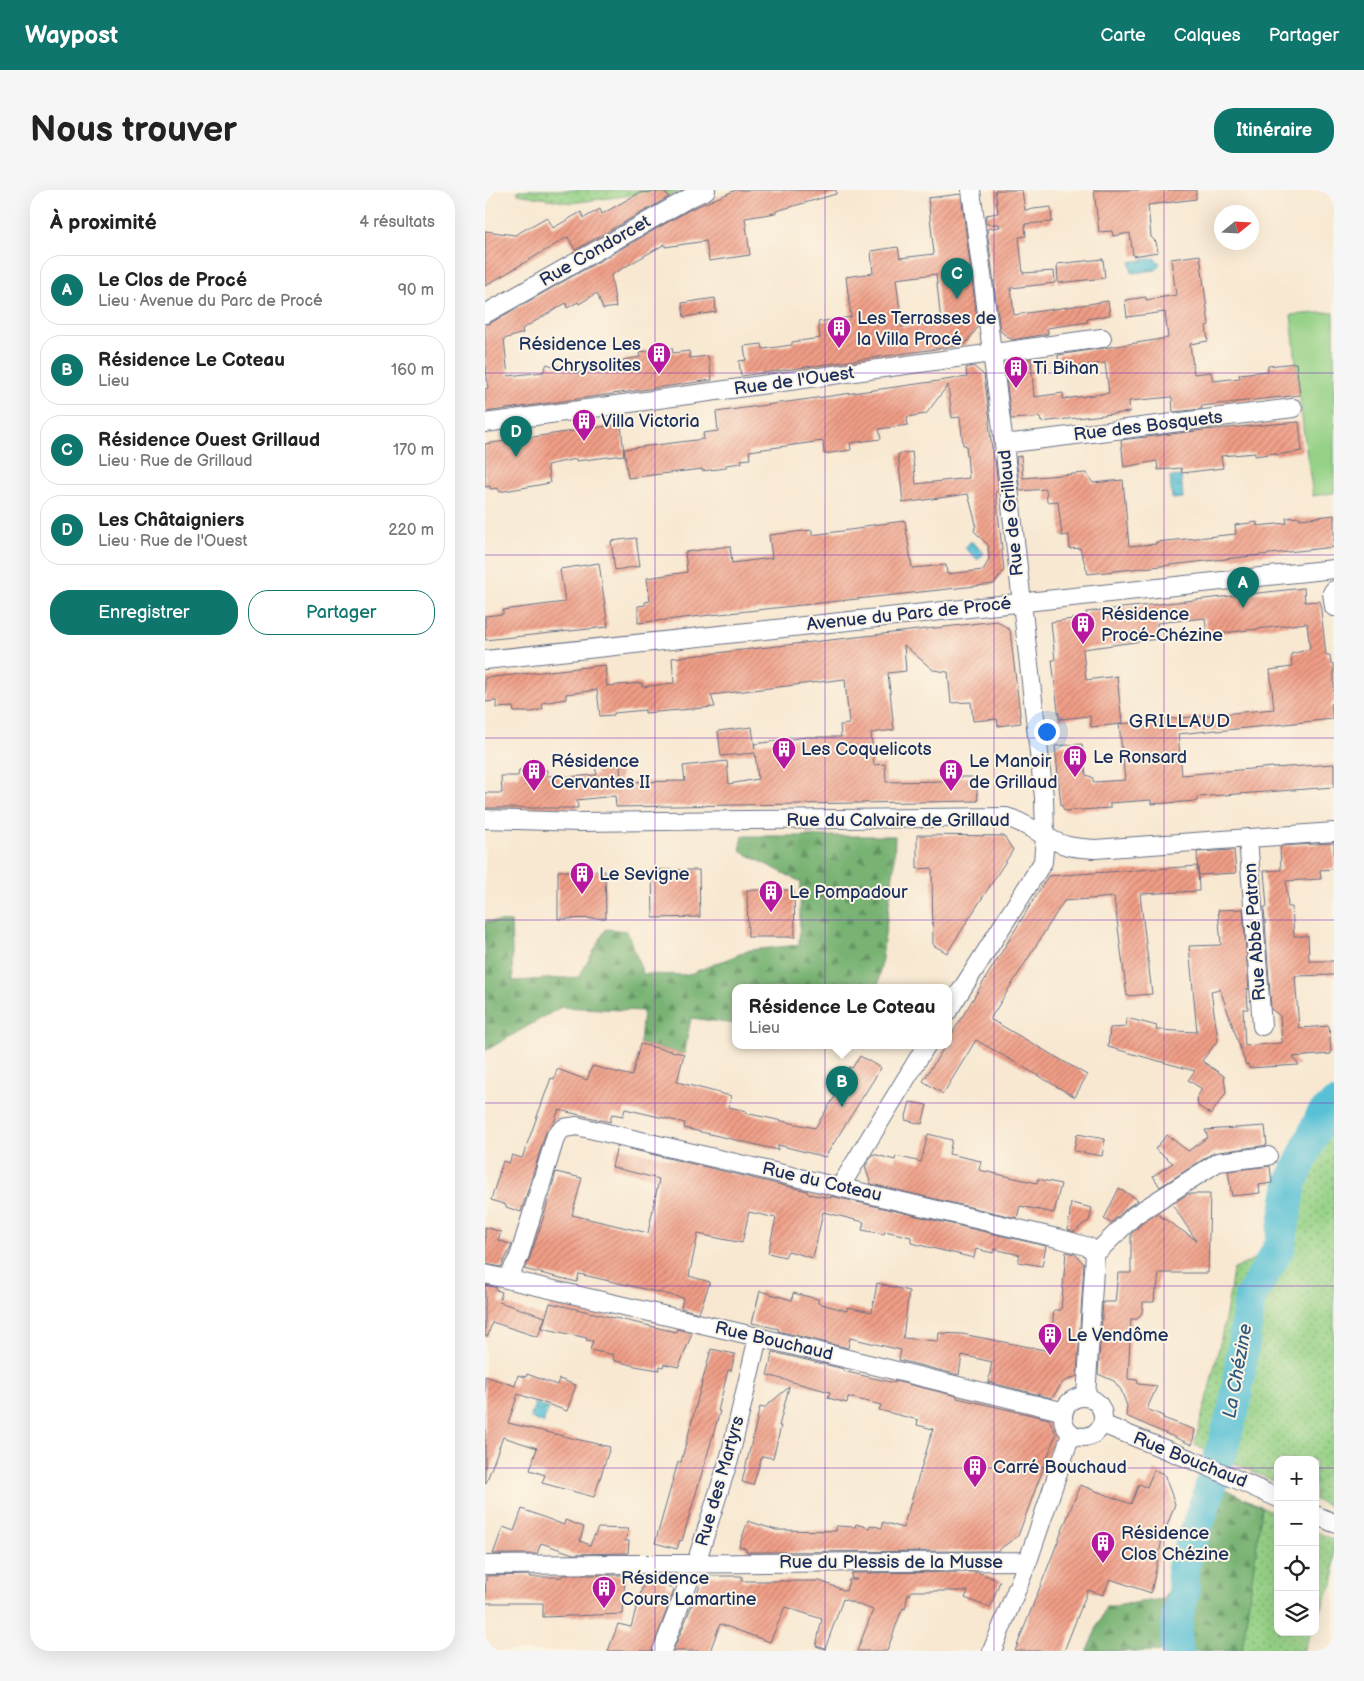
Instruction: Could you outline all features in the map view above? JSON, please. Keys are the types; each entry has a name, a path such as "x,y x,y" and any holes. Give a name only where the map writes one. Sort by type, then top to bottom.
{"street":[{"name":"Rue Condorcet","path":"485,314 706,190"},
{"name":"Rue de Grillaud","path":"952,1005 1043,862 1045,836 1044,797 993,353 971,190"},
{"name":"Rue de l'Ouest","path":"485,423 1102,338"},
{"name":"Rue des Bosquets","path":"1003,444 1293,408"},
{"name":"Avenue du Parc de Procé","path":"485,660 1334,569"},
{"path":"1334,590 1334,607"},
{"name":"Rue du Calvaire de Grillaud","path":"485,819 579,822 1006,817 1021,821 1045,836 1068,846 1095,849 1334,832"},
{"name":"Rue Abbé Patron","path":"1248,838 1261,1026"},
{"path":"840,1186 924,1049"},
{"name":"Rue du Coteau","path":"507,1279 519,1258 556,1135 564,1128 577,1126 1078,1243 1089,1247 1095,1254"},
{"path":"1086,1397 1095,1254 1135,1215 1219,1162 1267,1156"},
{"name":"Rue Bouchaud","path":"485,1274 758,1337 1063,1413"},
{"name":"Rue des Martyrs","path":"663,1651 696,1563 730,1456 758,1337"},
{"path":"1079,1397 1086,1397 1093,1399 1100,1406 1103,1416 1102,1424 1098,1431 1088,1437 1078,1437 1071,1434 1064,1425 1063,1413 1065,1407 1071,1401 1079,1397"},
{"name":"Rue Bouchaud","path":"1102,1424 1207,1466 1274,1496"},
{"path":"992,1651 1027,1561 1071,1434"},
{"path":"1319,1517 1334,1523"},
{"name":"Rue du Plessis de la Musse","path":"485,1565 1027,1561"}],"green space":[{"path":"518,190 682,190 668,197 664,191 571,203 518,194"},
{"path":"1334,312 1334,493 1313,496 1303,428 1291,315"},
{"path":"743,836 895,836 894,867 879,984 732,984 732,1023 691,1018 684,1054 640,1044 643,1011 561,1007 485,1051 485,921 511,922 513,981 579,977 606,929 627,931 643,974 687,975 750,950 799,945 801,882 740,851"},
{"path":"1334,1120 1334,1508 1319,1502 1319,1456 1274,1456 1274,1481 1194,1445 1221,1336 1233,1270 1275,1248 1290,1223 1298,1189 1320,1127"},
{"path":"1209,1482 1274,1512 1274,1636 1309,1636 1303,1651 1087,1651 1106,1607 1164,1599 1201,1509"},
{"path":"1209,1482 1262,1507 1242,1651 1087,1651 1106,1607 1164,1599 1201,1509"},
{"path":"1319,1533 1334,1540 1334,1579 1319,1613"}],"water":[{"path":"1155,258 1160,263 1156,270 1132,273 1130,262"},
{"path":"1181,476 1183,498 1172,499 1170,477"},
{"path":"971,541 984,553 978,560 965,548"},
{"path":"535,1403 548,1408 543,1423 530,1418"}],"building":[{"path":"736,190 836,190 836,194 776,211 776,213 745,218 750,255 709,261 706,241 665,247 665,244 611,275 616,307 603,309 597,293 579,304 578,302 567,308 566,303 522,329 523,333 504,339 508,376 543,372 547,364 559,366 560,369 575,367 576,373 624,367 623,360 640,357 639,352 672,348 673,353 689,351 690,358 708,356 712,380 485,412 485,389 488,388 485,326 691,209"},
{"path":"995,190 1022,190 1025,210 1051,207 1052,222 1025,224 1026,236 1019,237 1023,273 1054,271 1055,283 1011,288 1014,315 1108,301 1110,315 1087,319 1088,322 1047,328 1048,334 1012,340 1000,331 987,229 1000,227 999,224 986,224 986,215 998,213"},
{"path":"1094,190 1196,190 1196,199 1148,205 1151,237 1156,242 1158,252 1133,256 1130,233 1113,236 1112,231 1099,232"},
{"path":"664,191 669,197 575,250 568,237 485,286 485,231 515,235 547,217 553,228 581,212 584,218 600,209 602,214 639,193"},
{"path":"961,194 978,327 965,345 741,376 739,361 746,360 744,346 762,344 763,349 792,345 792,342 820,338 818,322 851,317 846,277 873,273 871,251 898,247 900,258 934,254 928,198","holes":["936,274 941,322 902,327 896,279"]},
{"path":"1200,255 1209,325 1206,326 1208,341 1190,344 1194,374 1211,372 1213,381 1240,378 1239,374 1268,371 1268,366 1296,363 1300,395 1201,406 1202,409 1173,412 1172,397 1129,401 1130,412 1041,422 1040,417 1011,419 1005,370 1012,361 1031,359 1034,397 1063,393 1063,399 1109,393 1105,363 1059,369 1058,355 1168,338 1165,312 1127,317 1125,300 1146,297 1146,300 1176,295 1171,259"},
{"path":"1103,259 1105,278 1058,283 1057,264"},
{"path":"715,298 716,312 684,317 682,303"},
{"path":"973,366 984,375 993,460 995,460 999,491 996,492 1004,570 994,584 638,623 638,606 645,605 645,602 650,601 647,578 687,572 685,552 730,546 732,563 772,558 769,535 812,530 812,535 905,521 912,568 946,565 947,574 983,570 989,560 988,545 974,531 976,524 968,494 903,503 898,454 912,452 916,484 969,478 966,445 963,445 960,417 952,418 948,385 926,414 907,417 908,425 879,429 881,439 850,443 851,450 824,454 823,441 749,451 750,459 741,460 742,463 726,465 726,468 628,478 624,449 704,439 703,433 718,431 716,412 967,377 966,368"},
{"path":"1299,422 1302,451 1276,455 1275,453 1255,456 1255,453 1221,456 1223,468 1182,473 1181,468 1158,470 1157,461 1124,467 1121,440 1204,430"},
{"path":"621,424 624,455 576,461 576,459 547,465 550,483 499,492 498,488 490,489 490,486 485,487 485,444"},
{"path":"1021,456 1023,478 1086,473 1093,483 1123,480 1129,546 1236,534 1235,525 1257,522 1257,526 1287,523 1286,518 1300,517 1300,519 1334,515 1334,547 1088,574 1080,548 1070,549 1069,535 1062,536 1058,501 1047,502 1046,489 1020,491 1016,457"},
{"path":"636,538 640,566 615,570 611,541"},
{"path":"599,563 608,627 485,640 485,616 503,614 503,610 565,602 560,569"},
{"path":"1304,588 1305,602 1320,601 1326,655 1330,655 1331,664 1334,664 1334,703 1331,704 1333,719 1178,734 1182,775 1334,764 1334,787 1197,797 1197,801 1151,804 1151,800 1110,803 1110,808 1065,811 1061,805 1055,746 1082,744 1086,775 1092,777 1094,782 1125,780 1119,724 1091,727 1090,716 1059,719 1052,660 1055,660 1051,622 1087,617 1086,612","holes":["1205,618 1207,635 1307,623 1310,649 1291,654 1292,667 1270,670 1274,709 1122,724 1117,676 1086,680 1083,649 1158,639 1157,623"]},
{"path":"997,621 1010,630 1021,723 998,726 997,719 973,721 971,702 951,703 948,672 933,670 904,645 906,671 888,673 894,730 871,733 874,765 885,764 886,782 948,781 948,777 972,777 973,783 976,783 978,801 616,807 615,796 577,800 578,808 485,808 485,793 502,793 501,776 518,776 519,770 547,770 547,776 565,775 565,777 597,775 595,767 620,764 621,782 685,781 683,766 727,761 729,784 758,779 755,753 721,756 718,731 752,727 754,744 807,737 841,737 840,725 849,724 845,679 711,695 715,707 645,713 645,710 600,716 597,690 566,694 566,699 542,703 543,709 532,712 514,712 513,707 497,708 497,701 485,702 485,678 605,665 607,686 642,683 642,687 674,683 672,658"},
{"path":"917,835 1004,836 1013,850 947,953 933,945 932,868 917,869"},
{"path":"1334,843 1334,869 1320,870 1321,879 1286,881 1288,907 1292,907 1294,936 1308,936 1309,961 1334,961 1334,975 1295,976 1299,1028 1329,1026 1331,1054 1293,1057 1299,1065 1249,1068 1248,1064 1246,1065 1220,989 1211,991 1218,1040 1202,1061 1224,1076 1226,1093 1211,1114 1198,1106 1197,1097 1202,1089 1188,1080 1195,1071 1108,1047 1110,1028 1126,1027 1127,1018 1157,1026 1156,1030 1197,1032 1189,946 1221,945 1218,910 1243,909 1249,990 1247,988 1248,1009 1243,1009 1245,1046 1282,1043 1280,1016 1271,1009 1264,907 1267,907 1264,871 1281,870 1280,846"},
{"path":"1234,850 1236,873 1198,875 1197,852"},
{"path":"1198,866 1199,891 1140,894 1152,994 1127,996 1114,897 1064,901 990,1019 1087,1075 1075,1097 976,1040 943,1094 923,1081 943,1049 952,1049 952,1033 1048,876"},
{"path":"652,870 699,870 700,917 653,918"},
{"name":"Le Sevigne","path":"558,871 605,871 606,918 558,919"},
{"name":"Le Pompadour","path":"747,890 794,890 795,937 748,937"},
{"path":"640,1044 684,1054 677,1082 731,1096 729,1107 746,1111 745,1113 815,1128 837,1093 834,1092 849,1067 852,1068 860,1056 881,1068 825,1157 778,1145 778,1150 684,1128 685,1123 625,1109 623,1116 612,1114 610,1122 559,1110 554,1122 546,1132 521,1212 491,1200 503,1161 509,1163 512,1155 522,1158 551,1078 554,1079 557,1069 587,1080 592,1066 632,1076"},
{"path":"910,1102 927,1105 922,1124 905,1120"},
{"path":"1265,1126 1267,1145 1213,1153 1160,1187 1153,1176 1173,1163 1155,1149 1167,1135 1188,1151 1208,1137 1205,1130"},
{"path":"928,1134 952,1140 949,1154 981,1161 979,1170 1037,1183 1038,1179 1061,1184 1054,1213 1020,1206 1017,1218 871,1184 865,1167 873,1154 895,1160 896,1156 921,1162"},
{"path":"1077,1134 1105,1139 1102,1156 1074,1151"},
{"path":"617,1146 807,1191 808,1194 831,1198 831,1196 1046,1246 1042,1266 1018,1262 1020,1255 994,1249 993,1253 976,1249 974,1258 911,1243 911,1237 885,1231 884,1234 862,1230 864,1222 823,1212 813,1258 788,1251 785,1257 768,1253 776,1218 749,1212 742,1243 698,1234 689,1276 710,1282 699,1313 681,1308 683,1298 579,1274 577,1282 524,1269 543,1219 556,1172 582,1178 572,1215 648,1233 659,1179 612,1167"},
{"path":"1270,1166 1272,1183 1259,1185 1260,1193 1232,1196 1228,1171"},
{"path":"1119,1188 1138,1200 1111,1223 1104,1219"},
{"path":"1188,1194 1210,1194 1208,1273 1159,1273 1154,1302 1143,1302 1142,1313 1137,1319 1131,1319 1128,1379 1137,1380 1138,1384 1157,1386 1147,1409 1163,1416 1163,1418 1195,1430 1192,1445 1126,1416 1127,1406 1121,1390 1114,1381 1098,1374 1103,1302 1115,1302 1118,1273 1131,1273 1131,1234 1142,1223 1157,1214 1196,1240 1172,1204"},
{"path":"1071,1203 1092,1208 1089,1221 1074,1232 1068,1230"},
{"path":"485,1227 501,1232 498,1240 512,1245 501,1267 485,1264"},
{"path":"1066,1252 1075,1254 1084,1264 1077,1376 1063,1382 1052,1398 988,1382 992,1362 962,1355 959,1375 899,1360 901,1350 850,1338 848,1348 752,1323 760,1291 792,1300 793,1293 818,1299 818,1303 847,1311 847,1307 872,1312 877,1283 909,1291 903,1338 938,1341 939,1333 962,1334 1050,1351 1054,1310 1061,1310"},
{"path":"485,1285 497,1288 496,1290 502,1292 499,1302 545,1317 538,1337 492,1322 488,1336 485,1336"},
{"path":"550,1303 676,1332 677,1329 692,1333 679,1367 664,1364 663,1367 660,1366 659,1370 635,1366 613,1360 614,1355 590,1350 593,1341 586,1340 587,1338 542,1328"},
{"path":"711,1349 735,1354 731,1371 728,1370 718,1411 720,1411 682,1541 680,1540 677,1549 655,1543 678,1462 681,1462"},
{"name":"Carré Bouchaud","path":"773,1352 844,1369 843,1371 895,1383 895,1381 957,1396 957,1398 1049,1419 1056,1434 1018,1536 997,1551 747,1552 745,1548 739,1546 748,1521 776,1530 836,1531 836,1526 855,1527 856,1524 869,1528 870,1525 882,1528 883,1522 903,1528 933,1429 917,1425 918,1420 879,1410 881,1405 848,1397 847,1403 828,1398 830,1392 767,1375"},
{"path":"527,1374 557,1385 559,1379 576,1385 567,1411 518,1394 508,1423 610,1447 594,1497 542,1483 545,1475 530,1470 537,1448 503,1437 485,1483 485,1376 515,1386 518,1375 526,1377"},
{"path":"789,1387 773,1458 762,1456 753,1485 742,1482 760,1407 764,1408"},
{"name":"Résidence Clos Chézine","path":"1154,1470 1164,1474 1175,1504 1162,1539 1151,1593 1110,1579 1103,1595 1088,1590 1064,1651 1015,1651 1080,1485 1131,1504 1139,1484 1147,1487"},
{"path":"522,1509 564,1525 565,1520 584,1527 580,1541 590,1545 598,1528 629,1529 625,1541 629,1541 628,1553 573,1554 541,1543 537,1554 493,1554 503,1527 514,1531"},
{"path":"977,1572 1000,1581 990,1608 965,1598 968,1591 911,1591 910,1595 908,1594 905,1609 903,1608 901,1612 887,1651 857,1651 873,1610 843,1599 825,1649 816,1646 822,1619 785,1607 770,1642 720,1624 710,1651 673,1651 704,1576 742,1576 742,1581 820,1581 846,1591 849,1580 857,1580 851,1578 852,1573"},
{"path":"530,1575 529,1577 625,1575 623,1614 543,1617 543,1603 485,1603 486,1576"},
{"path":"645,1577 665,1577 666,1586 674,1590 652,1651 608,1651 618,1624 631,1627"}],"waterway":[{"name":"La Chézine","path":"1178,1651 1176,1648 1177,1617 1184,1592 1182,1570 1208,1495 1235,1404 1250,1298 1280,1246 1291,1183 1322,1115 1334,1105"}],"place":[{"name":"Résidence Ouest Grillaud","path":"957,299"},
{"name":"Les Terrasses de la Villa Procé","path":"839,349"},
{"name":"Résidence Les Chrysolites","path":"659,375"},
{"name":"Ti Bihan","path":"1016,389"},
{"name":"Villa Victoria","path":"584,442"},
{"name":"Les Châtaigniers","path":"516,457"},
{"name":"Le Clos de Procé","path":"1243,608"},
{"name":"Résidence Procé-Chézine","path":"1083,645"},
{"name":"Les Coquelicots","path":"784,770"},
{"name":"Le Ronsard","path":"1075,778"},
{"name":"Résidence Cervantes II","path":"534,792"},
{"name":"Le Manoir de Grillaud","path":"951,792"},
{"name":"Le Sevigne","path":"582,895"},
{"name":"Le Pompadour","path":"771,913"},
{"name":"Résidence Le Coteau","path":"842,1107"},
{"name":"Le Vendôme","path":"1050,1356"},
{"name":"Carré Bouchaud","path":"975,1488"},
{"name":"Résidence Clos Chézine","path":"1103,1564"},
{"name":"Résidence Cours Lamartine","path":"604,1609"}],"district":[{"name":"GRILLAUD","path":"1180,721"}]}
